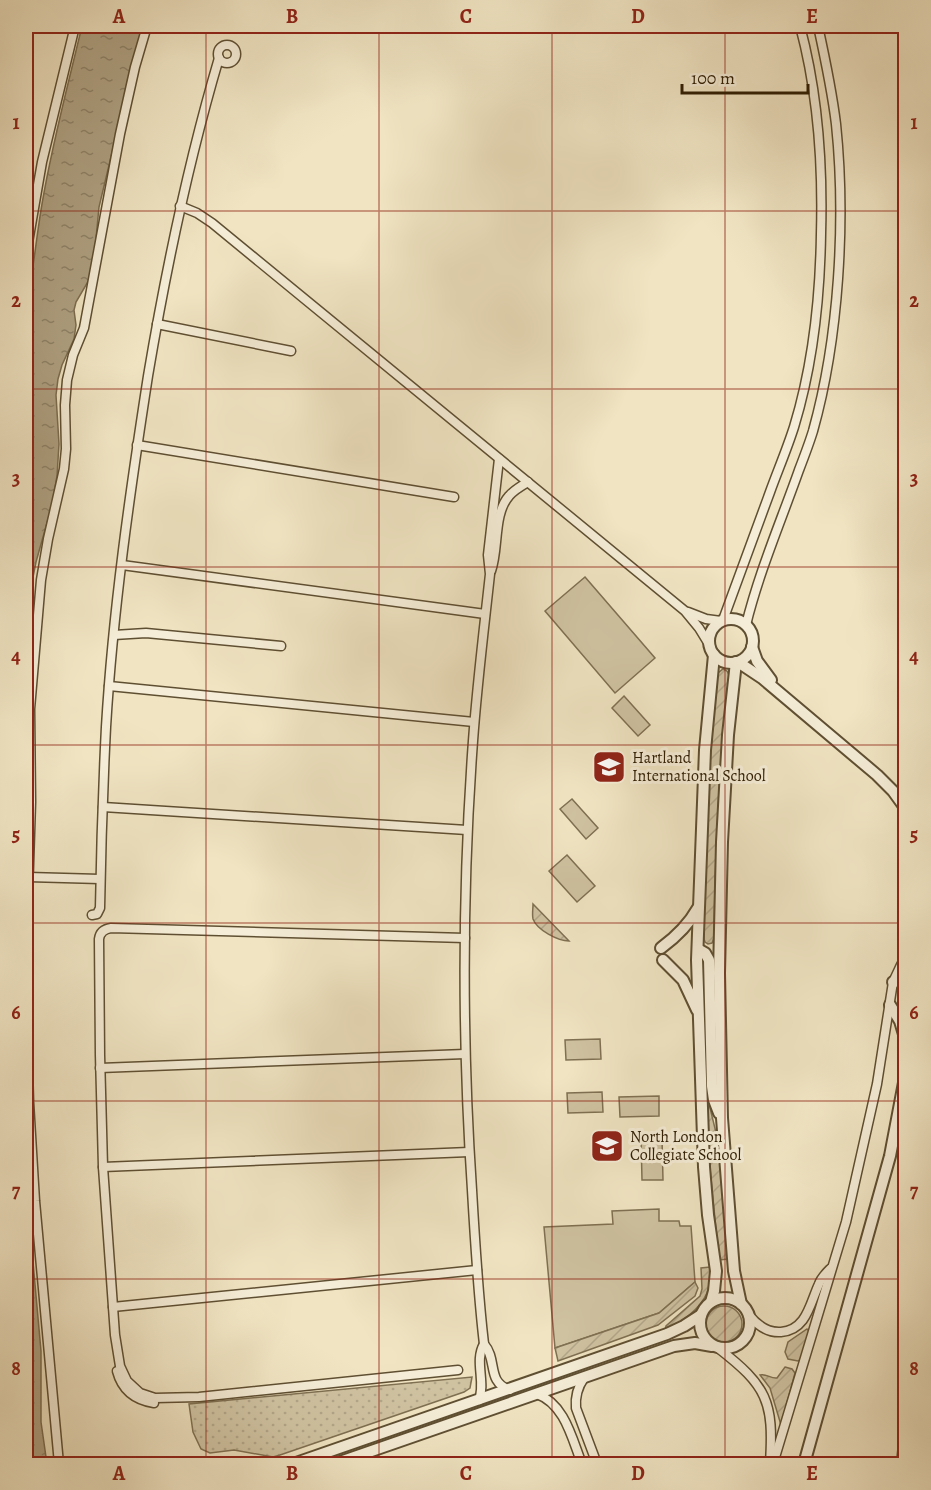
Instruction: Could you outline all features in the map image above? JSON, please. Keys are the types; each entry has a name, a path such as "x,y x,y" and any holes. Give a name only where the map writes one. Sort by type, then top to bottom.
{"street":[{"path":"26,254 42,162 75,26"},
{"path":"59,1464 35,1201 26,1005 31,802 29,730 31,687 44,557 65,459 64,405 67,380 73,355 84,328 120,134 147,26"},
{"path":"800,26 816,111 820,158 821,246 817,312 808,369 794,428 722,621 711,632 710,637 712,651 704,760 699,905 709,956 712,1086 714,1100 722,1118 734,1271 741,1304 760,1327 775,1332 790,1330 803,1321 822,1279 832,1266"},
{"path":"746,625 755,593 813,432 827,367 833,323 839,239 839,169 833,100 818,26"},
{"path":"92,915 97,914 99,910 109,686 137,445 180,206 219,58"},
{"path":"180,206 197,213 212,224 685,611 699,628 712,651 726,662 737,662 745,658 752,648"},
{"path":"157,324 291,351"},
{"path":"137,445 454,497"},
{"path":"490,574 488,555 499,459"},
{"path":"510,1390 502,1387 496,1380 491,1355 484,1344 477,1270 465,1054 467,830 474,722 490,574 504,502 528,482"},
{"path":"122,565 485,614"},
{"path":"685,611 706,619 722,621 735,619 746,625 752,635 752,648 761,667 774,683 881,770 906,799"},
{"path":"114,636 146,633 281,646"},
{"path":"737,662 762,678 877,775 906,809"},
{"path":"711,1302 716,1271 704,1173 699,1016 709,956 722,842 728,741 737,662"},
{"path":"109,686 474,722"},
{"path":"103,807 467,830"},
{"path":"28,877 100,879"},
{"path":"699,905 691,919 662,954 683,980 699,1016"},
{"path":"458,1370 199,1397 156,1398 140,1393 127,1381 120,1366 115,1335 103,1167 99,939 100,934 107,929 465,938"},
{"path":"772,1464 846,1222 877,1084 893,982 901,964 906,960"},
{"path":"893,982 906,983"},
{"path":"890,1005 900,1021 906,1041"},
{"path":"100,1068 465,1054"},
{"path":"804,1464 890,1156 906,1072"},
{"path":"103,1167 469,1152"},
{"path":"113,1307 477,1270"},
{"path":"741,1304 726,1298 711,1302 703,1310 699,1324 705,1340 743,1368 763,1393 770,1414 772,1464"},
{"path":"294,1464 667,1334 701,1315"},
{"path":"334,1464 681,1344 695,1342 732,1348 743,1341 750,1329 749,1316"},
{"path":"479,1400 482,1392 480,1353 484,1344"},
{"path":"584,1378 576,1395 576,1408 597,1464"},
{"path":"537,1394 547,1399 559,1410 582,1464"}],"shaded area":[{"path":"585,577 655,658 615,693 545,611"},
{"path":"723,669 729,675 718,806 714,938 712,943 708,944 704,939 707,806 718,673"},
{"path":"624,696 650,725 638,736 612,708"},
{"path":"572,799 598,828 586,839 560,809"},
{"path":"567,855 595,886 577,902 549,871"},
{"path":"533,904 569,941 554,937 535,923"},
{"path":"703,976 707,976 710,1108 720,1149 728,1259 719,1260 705,1117"},
{"path":"600,1039 601,1059 566,1060 565,1040"},
{"path":"602,1092 603,1112 568,1113 567,1093"},
{"path":"659,1096 659,1116 620,1117 619,1097"},
{"path":"641,1138 662,1138 663,1180 642,1180"},
{"path":"659,1209 659,1221 679,1221 680,1226 691,1226 695,1282 659,1313 555,1348 544,1227 613,1224 612,1211"},
{"path":"710,1267 709,1287 702,1301 685,1318 665,1331 666,1326 700,1296 701,1268"},
{"path":"695,1282 698,1288 695,1296 658,1325 558,1361 555,1348 659,1313"},
{"path":"724,1306 736,1312 742,1324 736,1336 724,1342 712,1336 706,1324 712,1312"},
{"path":"807,1329 809,1331 801,1359 798,1361 788,1359 785,1352 788,1342"},
{"path":"785,1367 792,1369 795,1373 781,1425 770,1388 760,1375 777,1378"},
{"path":"472,1377 470,1388 464,1392 273,1457 234,1450 210,1453 201,1449 193,1432 189,1404"},
{"path":"905,1399 905,1464 896,1464 901,1423"}],"water":[{"path":"82,26 136,26 141,31 99,207 89,280 76,302 74,339 58,379 56,395 59,444 57,476 52,505 33,577 33,627 26,687 26,308 46,182"},
{"path":"26,1138 31,1240 41,1351 41,1422 47,1464 26,1464"}],"place":[{"name":"Hartland International School","path":"609,767"},
{"name":"North London Collegiate School","path":"607,1146"}]}
